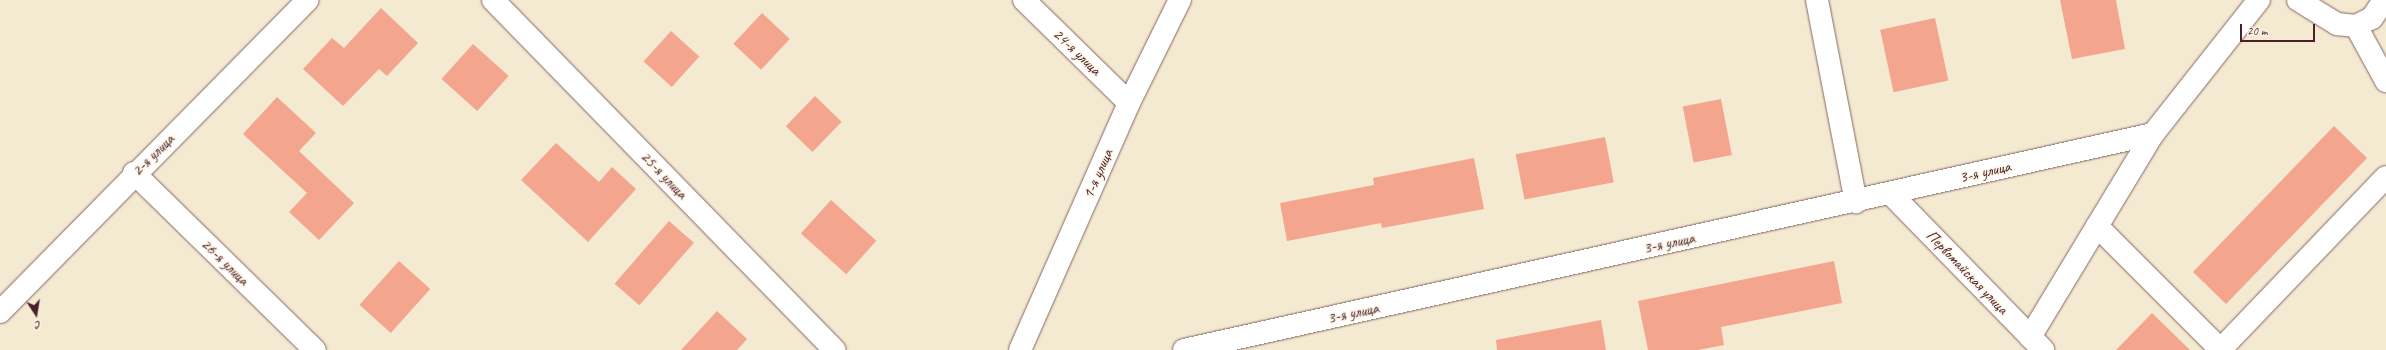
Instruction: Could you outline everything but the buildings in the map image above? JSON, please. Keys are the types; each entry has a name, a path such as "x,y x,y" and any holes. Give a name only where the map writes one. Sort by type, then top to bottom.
{"street":[{"name":"2-я улица","path":"0,312 134,173 308,0"},
{"name":"25-я улица","path":"493,0 834,350"},
{"name":"24-я улица","path":"1024,0 1130,103"},
{"name":"1-я улица","path":"1020,350 1130,103 1180,0"},
{"path":"1817,0 1856,202"},
{"path":"2036,343 2097,226 2153,134 2259,0"},
{"path":"2298,0 2337,24 2356,26 2372,18 2384,0"},
{"path":"2356,26 2386,81"},
{"name":"3-я улица","path":"1184,350 1856,202 2153,134"},
{"name":"26-я улица","path":"134,173 315,350"},
{"path":"2097,226 2221,350 2386,178"},
{"name":"Первомайская улица","path":"1891,194 2036,343"}]}
